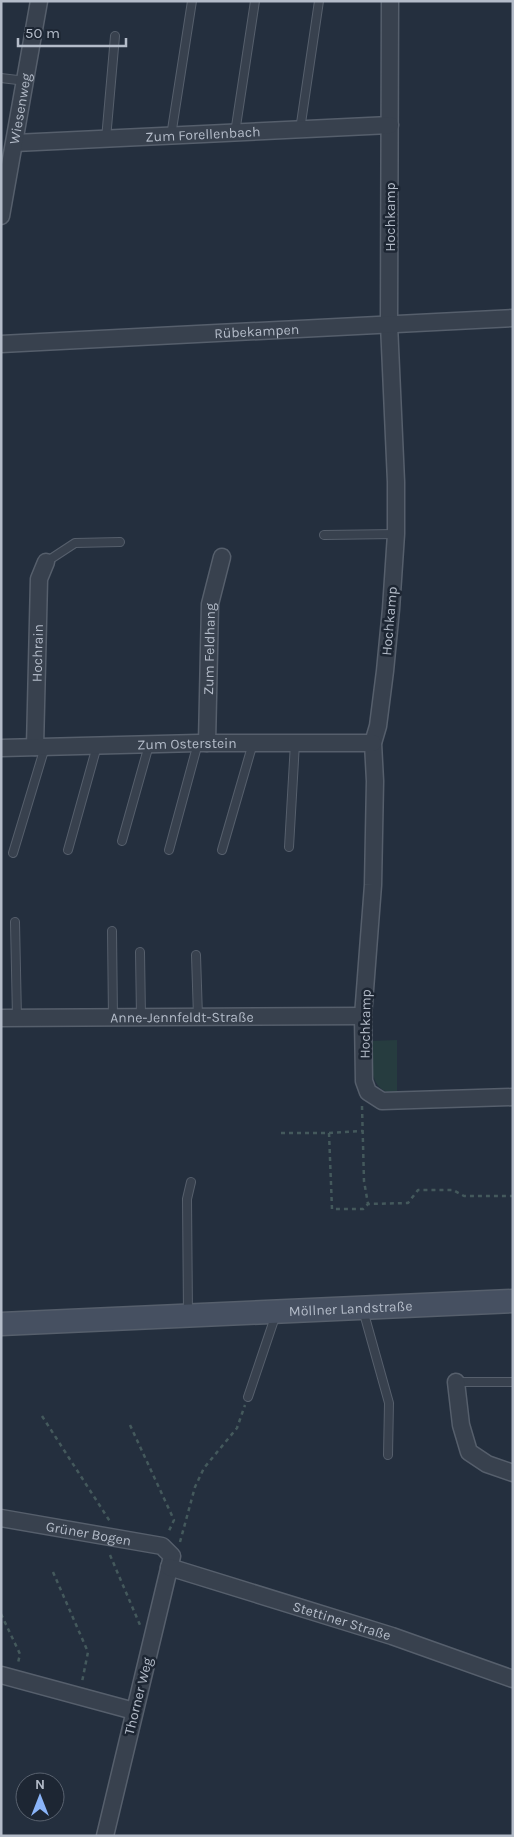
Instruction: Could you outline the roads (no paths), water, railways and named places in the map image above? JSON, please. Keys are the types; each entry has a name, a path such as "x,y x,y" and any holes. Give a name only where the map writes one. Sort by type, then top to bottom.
{"main road":[{"name":"Möllner Landstraße","path":"1,1324 513,1301"}],"street":[{"name":"Wiesenweg","path":"1,216 6,172 16,143 39,1"},
{"name":"Hochkamp","path":"390,1 390,324 396,534 386,662 378,726 372,743 375,781 373,875 364,1016 364,1081 368,1092 382,1101 513,1097"},
{"name":"Zum Forellenbach","path":"16,143 390,125"},
{"name":"Rübekampen","path":"1,344 513,318"},
{"name":"Zum Feldhang","path":"202,744 210,604 222,557"},
{"name":"Hochrain","path":"40,747 38,578 46,562"},
{"name":"Zum Osterstein","path":"1,748 253,743 372,743"},
{"name":"Anne-Jennfeldt-Straße","path":"9,1018 364,1016"},
{"path":"456,1382 461,1425 469,1452 487,1464 513,1473"},
{"name":"Grüner Bogen","path":"1,1518 113,1536 168,1556"},
{"name":"Thorner Weg","path":"104,1836 150,1647 168,1556"},
{"name":"Stettiner Straße","path":"168,1556 513,1679"},
{"path":"8,1677 134,1711"}],"lane":[{"path":"171,136 192,1"},
{"path":"235,132 255,1"},
{"path":"300,130 319,1"},
{"path":"106,139 115,36"},
{"path":"1,78 26,82"},
{"path":"324,535 396,534"},
{"path":"46,562 75,543 120,542"},
{"path":"222,850 253,743"},
{"path":"289,847 295,743"},
{"path":"169,850 202,744"},
{"path":"122,841 149,745"},
{"path":"68,850 97,746"},
{"path":"13,853 40,747"},
{"path":"9,1018 15,922"},
{"path":"112,930 113,1018"},
{"path":"140,952 141,1017"},
{"path":"196,955 198,1017"},
{"path":"188,1316 188,1199 191,1182"},
{"path":"362,1308 389,1403 388,1455"},
{"path":"248,1397 276,1312"},
{"path":"456,1382 513,1382"}]}
